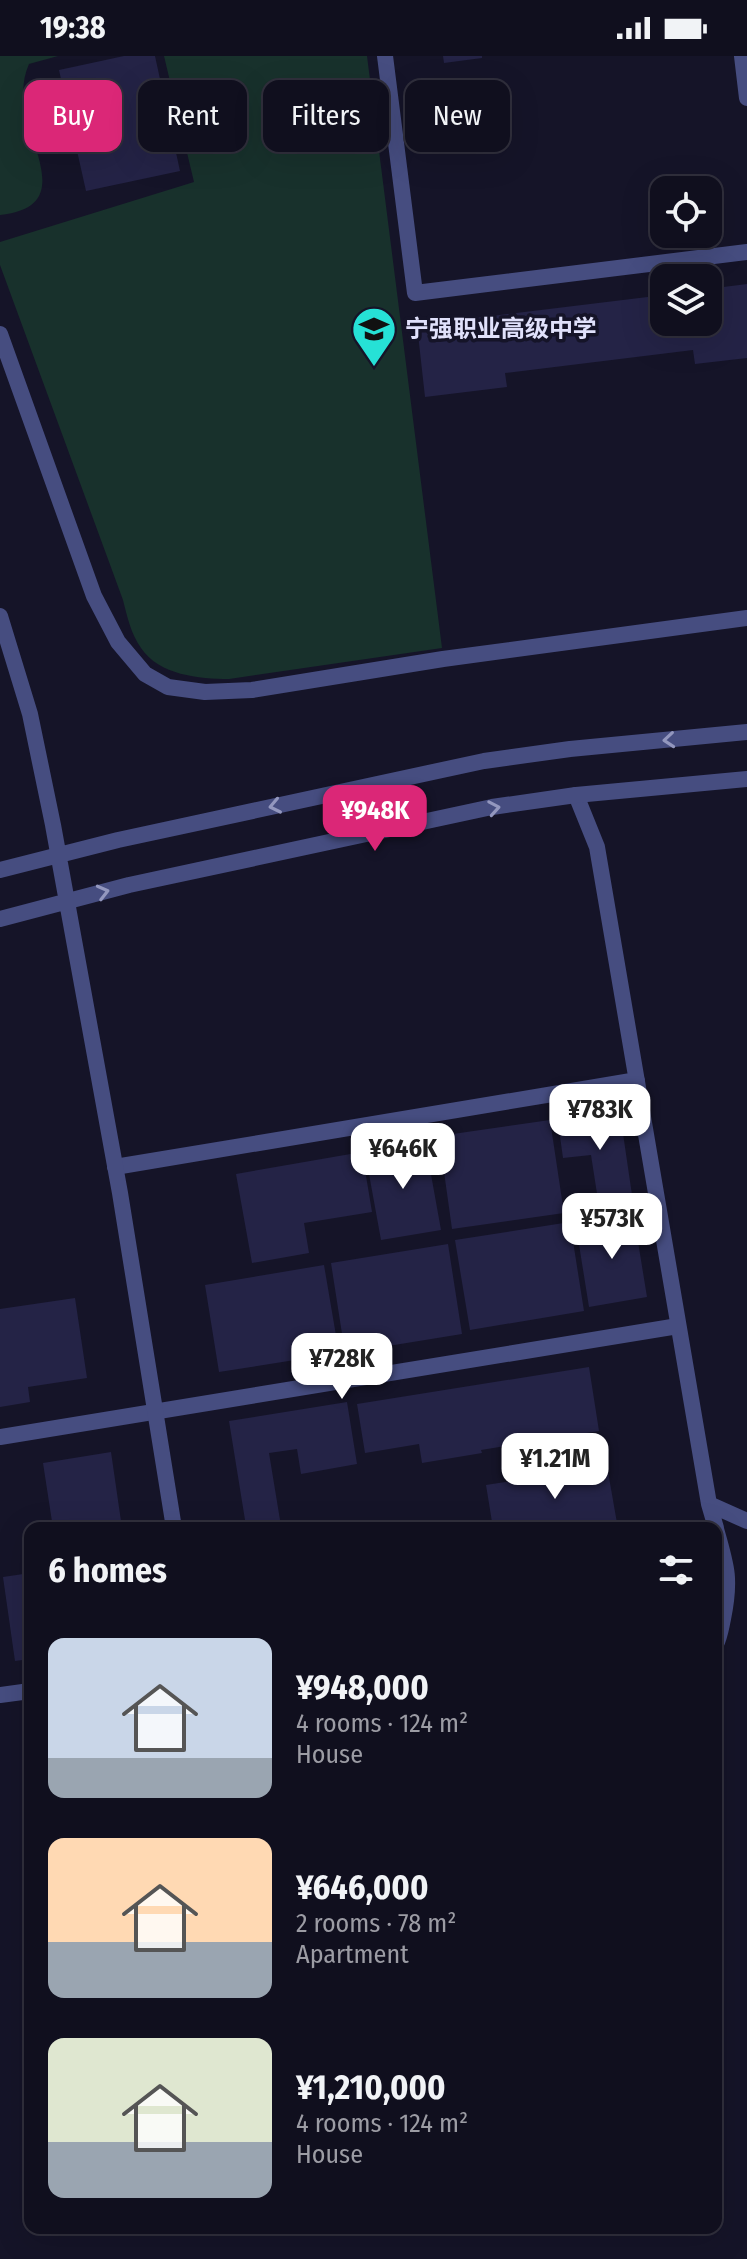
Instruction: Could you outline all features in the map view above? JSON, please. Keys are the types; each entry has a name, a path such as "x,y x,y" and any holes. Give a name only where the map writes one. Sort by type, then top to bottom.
{"street":[{"path":"385,56 415,293 747,252"},
{"path":"742,56 747,98"},
{"path":"0,334 94,596 118,642 145,674 168,687 205,692 252,690 443,659 747,618"},
{"path":"0,616 30,714 67,901 115,1167 173,1522"},
{"path":"0,870 118,840 484,761 570,749 747,732"},
{"path":"0,919 129,885 478,810 576,795 747,779"},
{"path":"576,795 597,847 714,1522"},
{"path":"115,1167 637,1080"},
{"path":"0,1437 678,1326"},
{"path":"709,1504 747,1521"},
{"path":"722,1560 728,1572 728,1594 722,1626"},
{"path":"0,1695 24,1692"}],"green space":[{"path":"0,56 58,56 29,64 24,80 24,152 37,152 42,177 41,191 35,202 22,210 0,215"},
{"path":"164,56 367,56 370,80 263,80 263,152 379,152 442,648 217,679 169,670 149,657 135,637 0,265 0,242 194,182 187,152 247,152 247,80 170,80"}],"building":[{"path":"124,56 155,56 160,80 138,80 138,152 176,152 180,171 86,191 77,152 122,152 122,80 61,80 59,70"},
{"path":"443,56 482,56 482,58 444,63"},
{"path":"747,284 747,358 695,364 693,350 505,373 507,387 425,397 417,325 650,297 650,336 722,336 722,287"},
{"path":"620,1113 632,1195 598,1200 591,1155 563,1158 558,1122"},
{"path":"550,1120 564,1213 452,1229 439,1136"},
{"path":"425,1141 441,1230 381,1240 365,1152"},
{"path":"362,1152 372,1212 304,1223 309,1253 252,1263 236,1174"},
{"path":"633,1211 647,1297 589,1307 577,1232 599,1229 596,1217"},
{"path":"570,1222 584,1311 470,1330 455,1240"},
{"path":"448,1244 462,1334 345,1353 331,1263"},
{"path":"324,1265 339,1353 219,1372 205,1285"},
{"path":"75,1298 87,1378 28,1387 30,1402 0,1407 0,1309"},
{"path":"589,1367 599,1431 422,1463 419,1444 365,1453 357,1404"},
{"path":"347,1402 357,1464 301,1474 297,1449 269,1453 280,1520 245,1522 229,1421"},
{"path":"111,1452 121,1522 52,1522 43,1463"},
{"path":"607,1466 617,1522 492,1522 486,1485"},
{"path":"24,1574 24,1660 15,1661 3,1577"}],"place":[{"name":"宁强职业高级中学","path":"374,368"}]}
